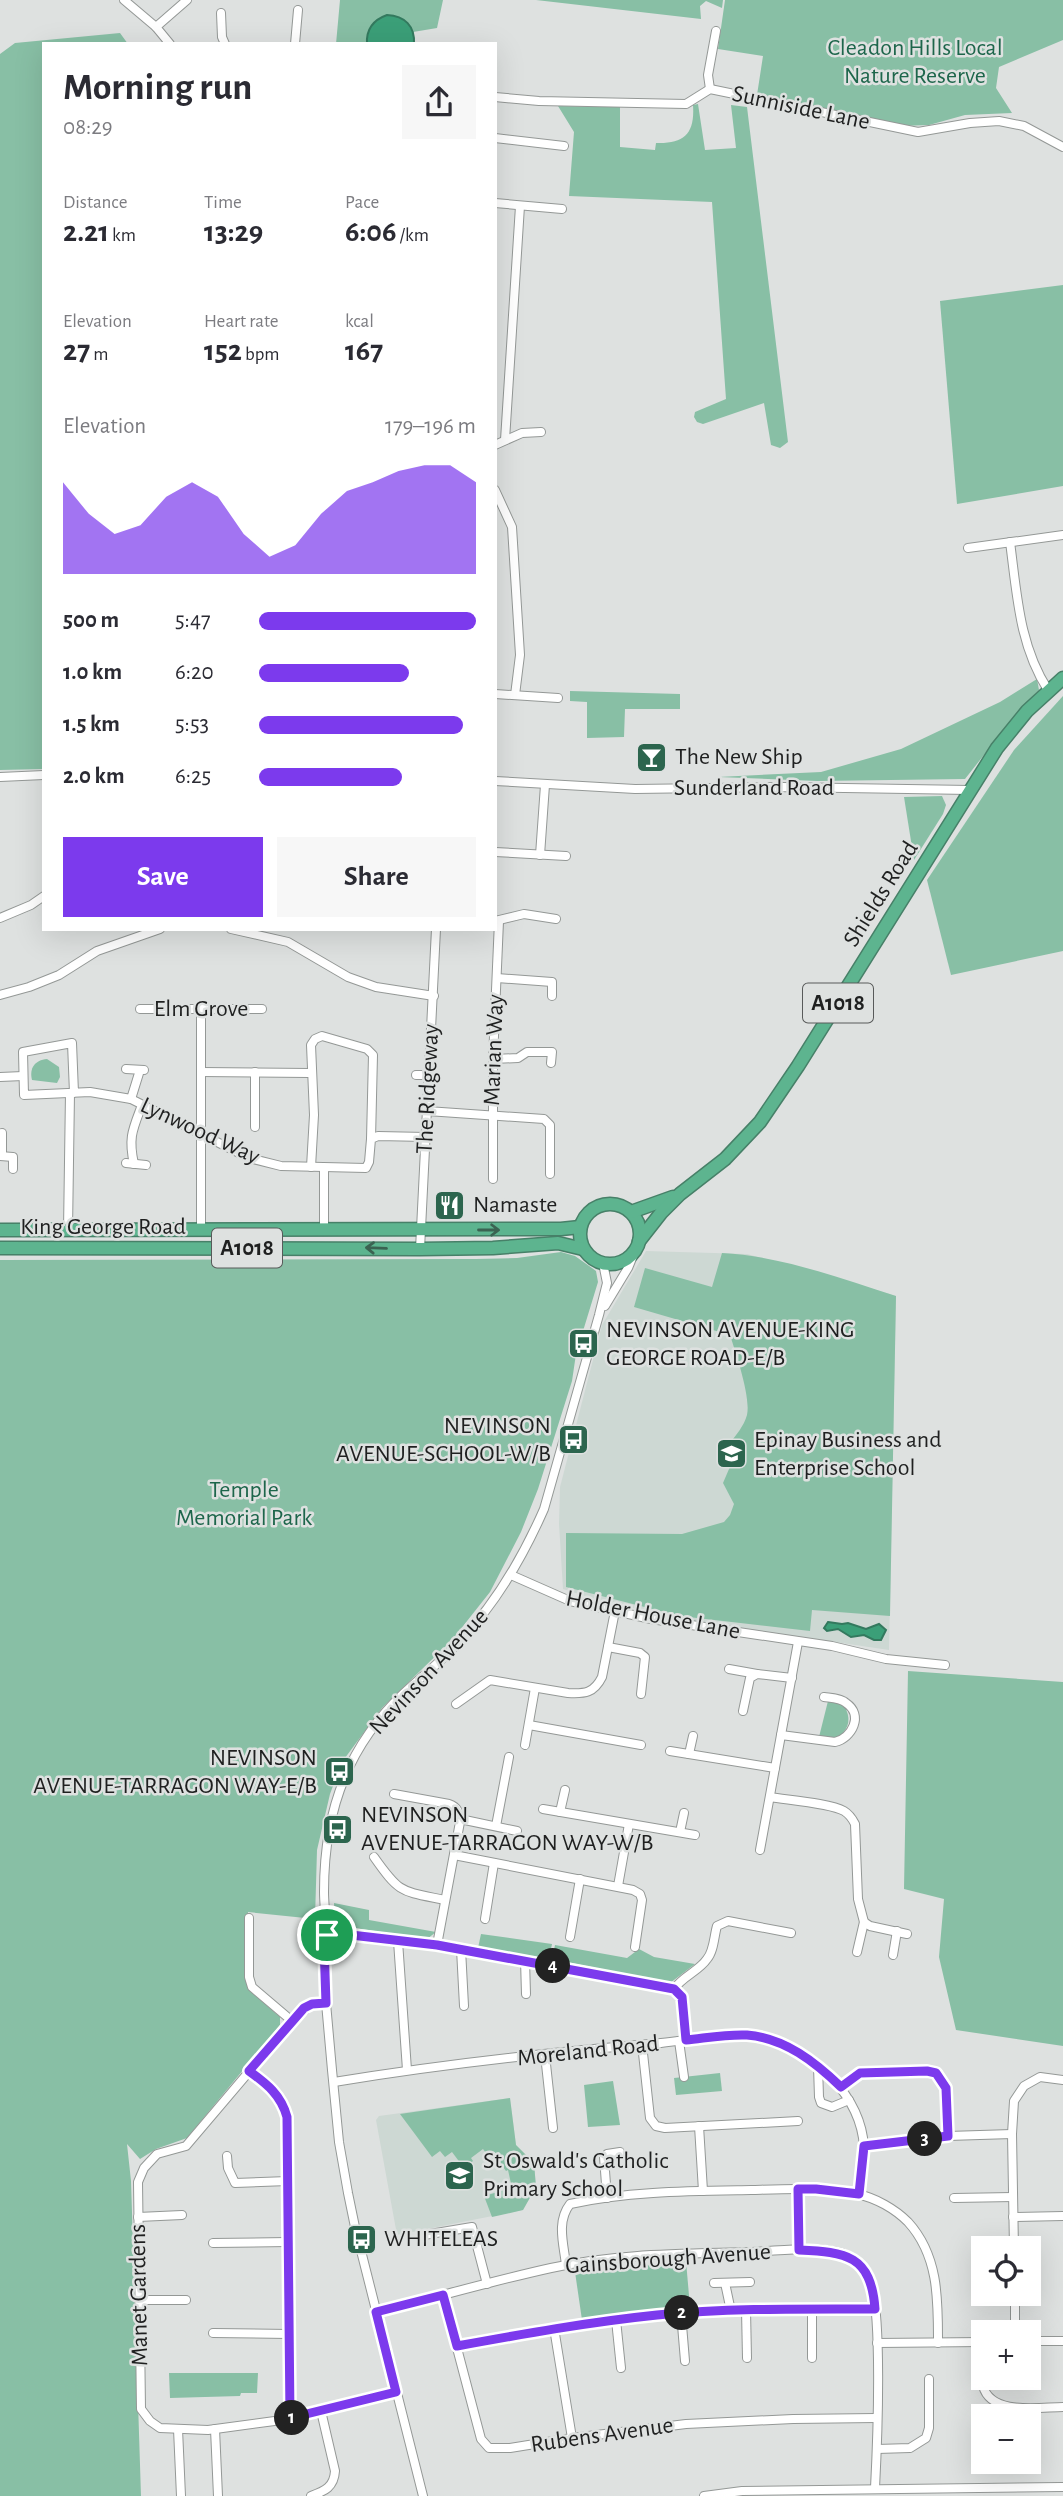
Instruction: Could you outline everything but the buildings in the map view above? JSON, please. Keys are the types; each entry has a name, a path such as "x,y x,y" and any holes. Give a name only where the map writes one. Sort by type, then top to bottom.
{"highway":[{"name":"Shields Road","path":"637,1246 661,1213 680,1194 725,1159 760,1122 798,1066 997,748 1027,711 1063,678"},
{"name":"Shields Road","path":"631,1212 680,1194"},
{"path":"583,1249 579,1234 584,1217 592,1209 612,1203 631,1212 639,1225 637,1246"},
{"name":"King George Road","path":"0,1230 421,1230 580,1227"},
{"path":"201,1231 201,1248"},
{"name":"King George Road","path":"0,1248 420,1250 558,1243 583,1249"},
{"name":"A1018","path":"583,1249 603,1264 621,1262 637,1246"}],"street":[{"path":"124,0 156,27 168,42"},
{"path":"156,27 187,0"},
{"path":"295,42 298,10"},
{"path":"221,13 224,42"},
{"path":"710,89 708,75 716,31"},
{"name":"Sunniside Lane","path":"497,97 539,101 686,104 710,89 918,132 999,121 1024,126 1063,147"},
{"path":"497,138 564,146"},
{"path":"497,203 562,209"},
{"path":"505,440 520,206"},
{"path":"497,444 522,433 541,432"},
{"path":"497,494 512,527 513,537 520,655 515,695"},
{"path":"968,548 1063,535"},
{"path":"1010,542 1024,637 1031,658 1048,690"},
{"path":"497,694 558,698"},
{"path":"0,777 42,775"},
{"name":"Sunderland Road","path":"497,781 635,789 782,787 970,790"},
{"path":"540,855 545,785"},
{"path":"497,852 566,856"},
{"path":"0,918 42,897"},
{"path":"497,921 524,914 555,919"},
{"path":"0,995 59,975 97,951 154,931"},
{"path":"240,931 288,942 348,977 376,987 434,996"},
{"name":"The Ridgeway","path":"420,1250 436,931"},
{"name":"Marian Way","path":"493,1179 497,931"},
{"path":"496,978 552,982 552,996"},
{"name":"Elm Grove","path":"140,1009 262,1009"},
{"path":"201,1009 201,1231"},
{"path":"311,1167 314,1115 313,1082 310,1073 311,1045 315,1039 322,1036 367,1048 373,1055 371,1139 378,1136 426,1137"},
{"path":"0,1077 23,1076 23,1052 72,1043 68,1230"},
{"path":"493,1059 518,1058 527,1052 552,1052 551,1063"},
{"path":"126,1069 143,1070 131,1099"},
{"path":"201,1072 310,1073"},
{"path":"255,1072 255,1127"},
{"path":"416,1075 429,1075"},
{"name":"Lynwood Way","path":"23,1076 23,1096 90,1092 131,1099 249,1158 281,1166 366,1168 371,1139"},
{"path":"142,1105 130,1146 130,1163 146,1164"},
{"path":"427,1111 544,1119 550,1125 550,1174"},
{"path":"2,1133 1,1156 13,1157 13,1169"},
{"path":"324,1168 324,1230"},
{"name":"Nevinson Avenue","path":"599,1314 628,1268 637,1246"},
{"name":"Nevinson Avenue","path":"422,2495 353,2218 339,2142 326,2003 324,1944 327,1935 324,1924 324,1888 327,1852 332,1819 345,1777 374,1727 402,1695 443,1659 475,1625 511,1575 544,1509 607,1283 603,1264"},
{"name":"Holder House Lane","path":"511,1575 570,1601 615,1611 695,1627 832,1646 886,1659 945,1665"},
{"path":"456,1704 490,1680 580,1694 591,1692 602,1677 615,1611"},
{"path":"760,1850 798,1642"},
{"path":"608,1647 640,1653 645,1657 641,1694"},
{"path":"729,1669 792,1678"},
{"path":"743,1711 741,1699 750,1678 757,1674"},
{"path":"525,1745 536,1688"},
{"path":"781,1735 835,1742 850,1735 854,1726 852,1709 846,1702 824,1697"},
{"path":"528,1725 641,1745"},
{"path":"689,1754 693,1736"},
{"path":"670,1751 775,1768"},
{"path":"496,1826 509,1757"},
{"path":"560,1812 565,1790"},
{"path":"394,1794 456,1806 460,1819 437,1945"},
{"path":"770,1797 845,1811 855,1824 858,1899 864,1922 857,1952"},
{"path":"543,1809 695,1835"},
{"path":"681,1832 684,1813"},
{"path":"460,1819 517,1830"},
{"path":"618,1886 629,1824"},
{"path":"454,1855 633,1890 640,1894 642,1900 635,1947"},
{"path":"374,1857 391,1881 404,1892 445,1900"},
{"path":"485,1919 494,1863"},
{"path":"570,1937 580,1879"},
{"path":"249,1917 249,1977 252,1987 292,2021"},
{"path":"674,1989 681,1978 706,1961 717,1926 723,1922 791,1933"},
{"path":"864,1922 870,1926 907,1934"},
{"path":"893,1955 897,1931"},
{"path":"327,1935 334,1933 437,1945 674,1989 682,1997 684,2077"},
{"path":"398,1941 407,2070"},
{"path":"461,1950 464,2006"},
{"path":"524,1960 526,1994"},
{"name":"Manet Gardens","path":"326,2003 312,2004 292,2021 186,2146 158,2154 144,2168 138,2182 141,2409 150,2421 160,2428 215,2429 290,2418 396,2392"},
{"name":"Moreland Road","path":"334,2082 407,2070 642,2044 745,2035 767,2038 793,2049 818,2066 841,2087 849,2100 864,2146 859,2194"},
{"path":"642,2044 650,2118 656,2126 665,2128 798,2121"},
{"path":"545,2055 553,2128"},
{"path":"818,2066 821,2103 832,2107 849,2100"},
{"path":"249,2071 276,2094 284,2105 287,2117 290,2418"},
{"path":"841,2087 860,2073 936,2073 946,2088 948,2136"},
{"path":"1014,2236 1014,2101 1024,2086 1040,2077 1063,2080"},
{"path":"699,2126 702,2191"},
{"path":"864,2146 948,2136 1012,2134"},
{"path":"607,2198 600,2156 620,2152"},
{"path":"227,2156 234,2183 288,2181"},
{"path":"798,2189 799,2250"},
{"path":"566,2265 561,2223 563,2213 570,2204 607,2198 702,2191 816,2189 859,2194 887,2205 907,2222 924,2243 934,2270 939,2296 938,2343"},
{"path":"954,2198 1013,2197"},
{"path":"138,2217 183,2214"},
{"path":"1013,2217 1063,2216"},
{"path":"434,2243 428,2235 472,2227 486,2284"},
{"path":"214,2243 288,2242"},
{"name":"Gainsborough Avenue","path":"376,2312 566,2265 622,2257 799,2250 831,2251 850,2257 867,2273 874,2291 877,2343 875,2488"},
{"path":"714,2283 750,2281"},
{"path":"725,2283 731,2311"},
{"name":"Rubens Avenue","path":"443,2295 484,2444 496,2450 686,2424 876,2418"},
{"path":"139,2300 186,2300"},
{"path":"457,2346 554,2329 681,2313 875,2309"},
{"path":"746,2310 747,2358"},
{"path":"812,2310 812,2358"},
{"path":"681,2313 685,2361"},
{"path":"616,2320 621,2368"},
{"path":"554,2329 572,2438"},
{"path":"214,2333 289,2334"},
{"path":"1041,2341 1063,2341"},
{"path":"877,2343 971,2342"},
{"path":"877,2449 910,2448 926,2438 929,2428 929,2379"},
{"path":"985,2390 989,2398 1005,2406 1063,2407"},
{"path":"311,2496 328,2489 335,2478 321,2411"},
{"path":"178,2429 181,2496"},
{"path":"215,2429 218,2496"},
{"path":"704,2496 742,2491 1063,2487"}],"shaded area":[{"path":"387,15 404,20 411,27 414,42 367,42 371,26"},
{"name":"Epinay Business and Enterprise School","path":"646,1251 747,1254 896,1296 889,1650 687,1620 601,1601 563,1589 560,1487 602,1325"},
{"path":"828,1622 848,1623 866,1629 879,1624 886,1630 881,1640 864,1635 851,1637 838,1629 827,1631 824,1628"},
{"name":"St Oswald's Catholic Primary School","path":"510,2098 516,2145 534,2163 536,2187 523,2210 397,2235 376,2120 379,2116"}],"green space":[{"path":"340,0 443,0 437,28 413,32 407,22 367,42 336,42"},
{"path":"536,0 723,0 722,8 706,1 700,6 701,19"},
{"name":"Cleadon Hills Local Nature Reserve","path":"725,0 1063,0 1063,40 999,67 996,88 1012,113 965,115 929,125 900,126 757,95 763,56 718,49"},
{"path":"120,33 127,42 42,42 42,769 0,770 0,54 15,43"},
{"path":"698,104 705,150 736,148 731,105 747,107 788,442 780,448 771,445 764,403 703,424 697,422 694,417 695,412 726,399 712,202 569,196 574,132 558,106 620,107 620,147 655,150 656,143 674,142 686,135 692,123 693,105"},
{"path":"1063,285 1063,486 957,504 940,301"},
{"path":"1037,679 1039,690 1021,708 965,779 817,781 718,777 821,772 901,749 1000,702"},
{"path":"570,691 680,694 680,709 625,709 624,737 587,738 587,702 570,701"},
{"path":"1063,696 1063,951 951,975 927,880 1014,750"},
{"path":"942,796 946,805 943,814 914,860 904,797"},
{"path":"47,1059 59,1067 60,1077 57,1083 32,1080 34,1065"},
{"name":"Temple Memorial Park","path":"561,1252 575,1256 596,1271 598,1282 576,1354 572,1381 538,1489 521,1532 490,1592 452,1640 382,1708 342,1762 330,1794 317,1850 315,1919 248,1912 246,1975 251,1992 280,2017 280,2025 187,2138 156,2149 140,2159 127,2144 131,2181 141,2496 0,2496 0,1260 476,1259 517,1258"},
{"name":"Epinay Business and Enterprise School","path":"722,1253 788,1263 896,1296 890,1616 812,1610 810,1631 680,1616 566,1587 566,1533 682,1534 724,1522 730,1515 734,1504 723,1483 735,1455 730,1443 744,1423 748,1407 730,1335 634,1307 645,1268 712,1287"},
{"path":"908,1671 1063,1682 1063,2046 956,2030 939,1957 944,1899 904,1889"},
{"path":"828,1701 844,1705 848,1714 847,1726 839,1737 819,1737"},
{"path":"334,1903 369,1910 369,1920 436,1932 427,1939 342,1926 335,1921"},
{"path":"481,1934 552,1944 549,1959 478,1948"},
{"path":"555,1945 627,1958 639,1949 654,1957 695,1964 670,1983 552,1959"},
{"path":"720,2073 722,2091 676,2095 674,2078"},
{"path":"613,2081 620,2125 588,2127 584,2085"},
{"path":"510,2098 516,2145 534,2163 536,2187 523,2210 492,2217 484,2196 512,2188 508,2170 506,2171 496,2157 491,2160 483,2149 471,2158 473,2161 464,2168 452,2152 445,2157 440,2151 432,2157 400,2114"},
{"path":"686,2261 690,2307 582,2320 575,2272"},
{"path":"169,2373 258,2373 257,2393 170,2398"}],"place":[{"name":"The New Ship","path":"652,757"},
{"name":"Namaste","path":"450,1205"},
{"name":"NEVINSON AVENUE-KING GEORGE ROAD-E/B","path":"583,1344"},
{"name":"NEVINSON AVENUE-SCHOOL-W/B","path":"574,1440"},
{"name":"Epinay Business and Enterprise School","path":"731,1454"},
{"name":"NEVINSON AVENUE-TARRAGON WAY-E/B","path":"340,1772"},
{"name":"NEVINSON AVENUE-TARRAGON WAY-W/B","path":"338,1829"},
{"name":"St Oswald's Catholic Primary School","path":"460,2175"},
{"name":"WHITELEAS","path":"361,2239"}],"route":[{"path":"334,1933 437,1945 674,1989 682,1997 686,2040 745,2035 767,2038 793,2049 823,2069 841,2087 860,2073 936,2073 946,2088 948,2136 864,2146 859,2194 798,2189 799,2250 841,2253 860,2264 874,2291 875,2309 772,2309 658,2315 571,2325 457,2346 443,2295 376,2312 396,2392 290,2418 287,2117 284,2105 276,2094 249,2071 304,2008 312,2004 326,2003 324,1944 327,1935 334,1933"}]}
